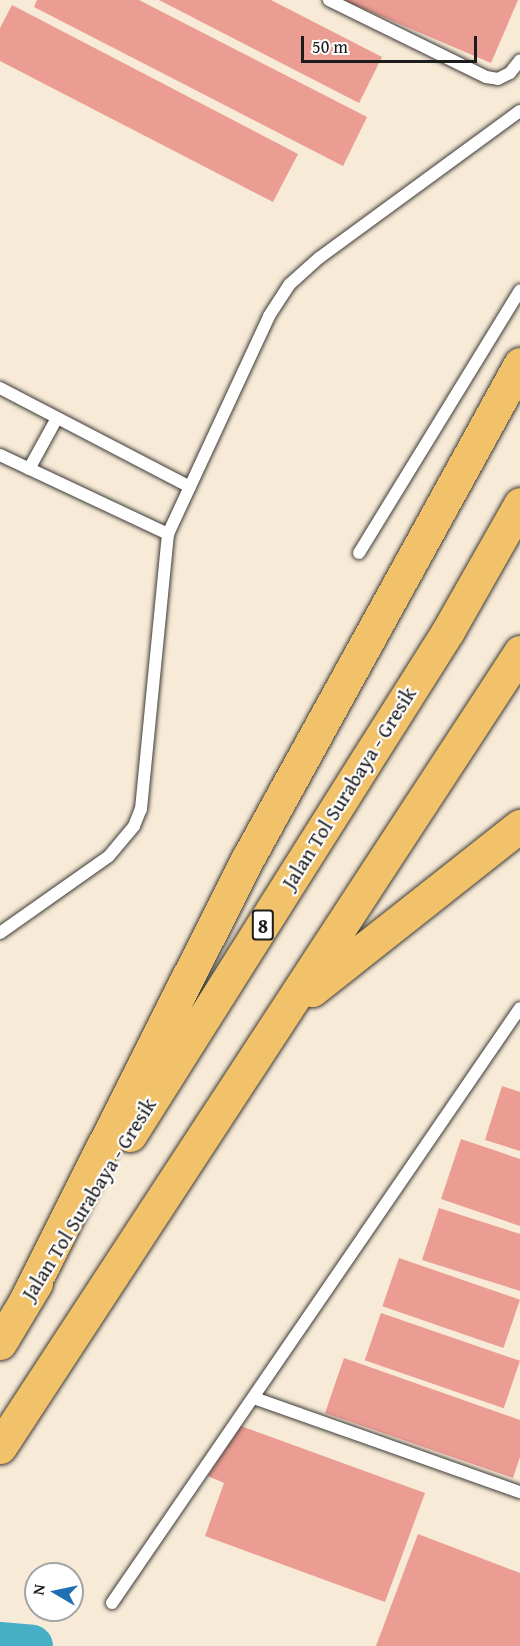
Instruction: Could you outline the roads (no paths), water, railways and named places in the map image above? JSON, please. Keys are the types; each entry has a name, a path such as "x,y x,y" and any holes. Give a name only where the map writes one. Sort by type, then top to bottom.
{"highway":[{"path":"25,1301 248,858 520,364"},
{"name":"Jalan Tol Surabaya - Gresik","path":"0,1343 448,631 520,504"},
{"path":"0,1448 291,1006 520,652"},
{"path":"291,1006 520,826"}],"lane":[{"path":"329,0 486,77 498,79 510,74 520,60"},
{"path":"0,933 110,856 138,818 168,534 269,316 290,284 319,258 520,111"},
{"path":"359,553 520,290"},
{"path":"0,388 190,487"},
{"path":"29,469 57,418"},
{"path":"0,455 168,534"},
{"path":"112,1603 520,1008"},
{"path":"254,1398 520,1492"}],"waterway":[{"path":"0,1643 32,1646"}]}
